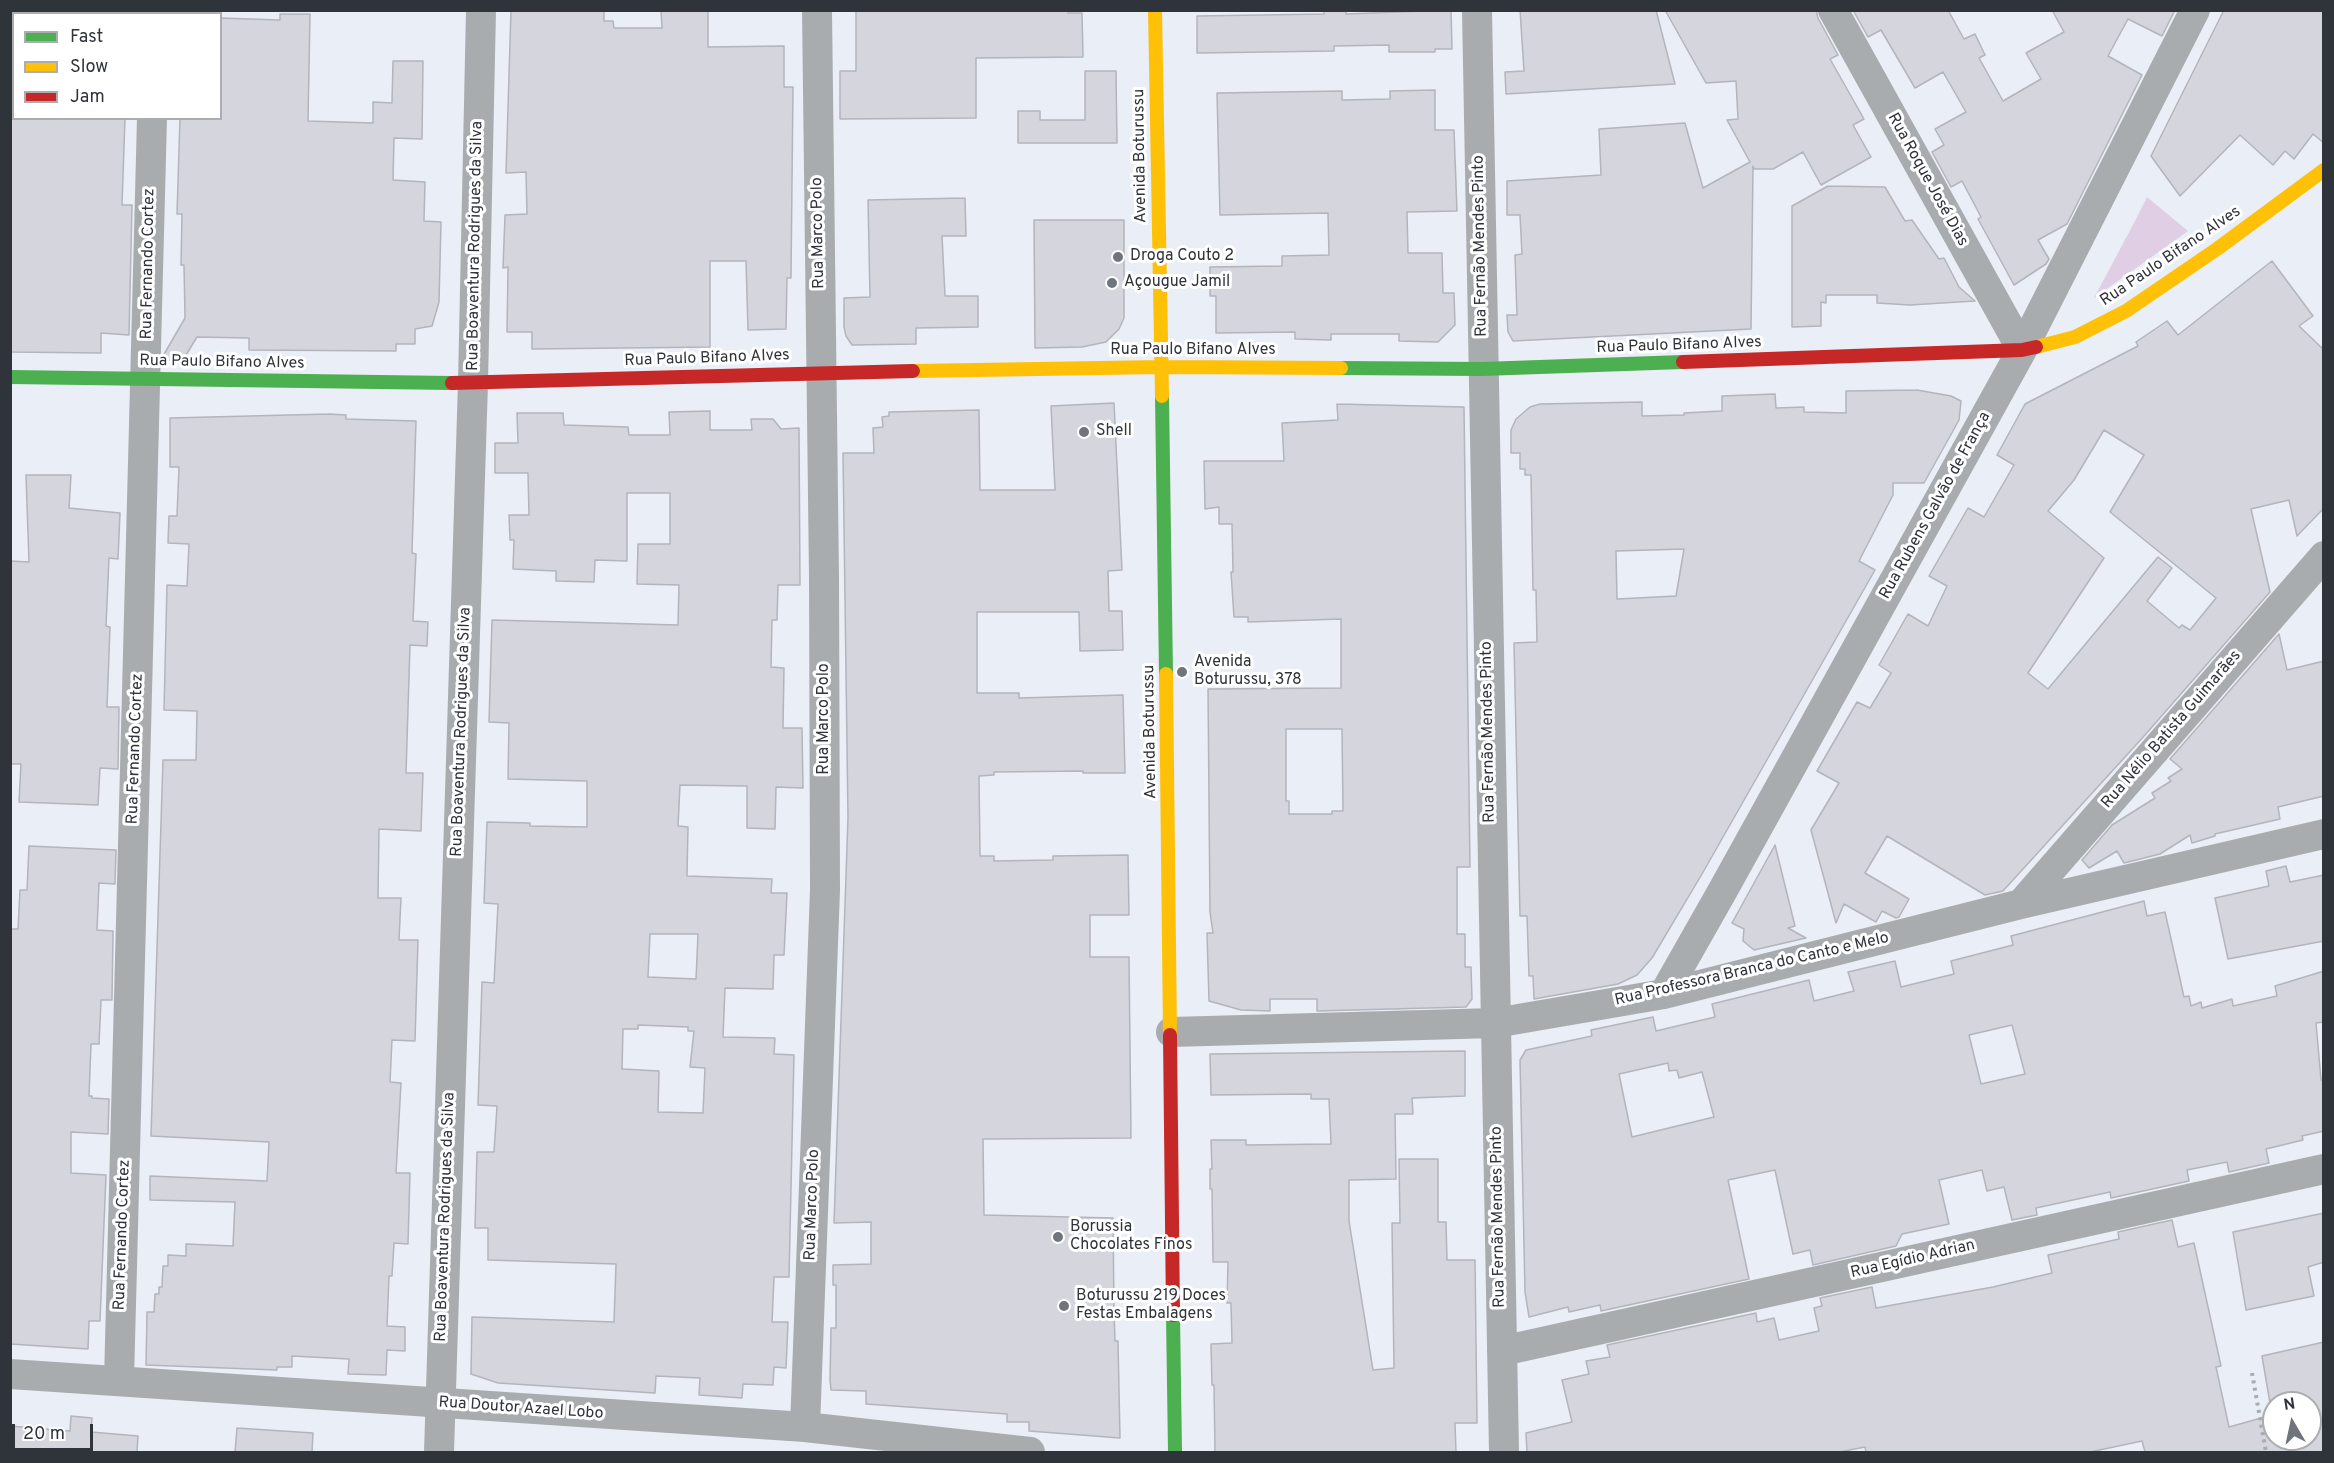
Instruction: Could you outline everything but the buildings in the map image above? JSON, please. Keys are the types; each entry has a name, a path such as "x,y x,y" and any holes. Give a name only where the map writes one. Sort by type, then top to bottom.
{"street":[{"name":"Rua Boaventura Rodrigues da Silva","path":"440,1452 473,383 481,10"},
{"name":"Rua Marco Polo","path":"805,1427 825,891 822,372 816,10"},
{"name":"Avenida Boturussu","path":"1155,10 1162,367 1175,1452"},
{"name":"Rua Fernão Mendes Pinto","path":"1477,10 1504,1452"},
{"name":"Rua Roque José Dias","path":"1833,10 2022,350"},
{"name":"Rua Rubens Galvão de França","path":"1664,994 1724,890 2022,350 2195,10"},
{"name":"Rua Fernando Cortez","path":"119,1380 152,120"},
{"name":"Rua Paulo Bifano Alves","path":"10,377 473,383 822,372 1162,367 1482,369 2022,350 2075,337 2126,311 2217,249 2324,170"},
{"name":"Rua Nélio Batista Guimarães","path":"2021,904 2324,556"},
{"name":"Rua Professora Branca do Canto e Melo","path":"1171,1032 1495,1023 1664,994 2021,904 2324,834"},
{"name":"Rua Egídio Adrian","path":"1502,1352 2324,1169"},
{"name":"Rua Doutor Azael Lobo","path":"10,1374 805,1427 1030,1452"}],"path":[{"path":"2252,1373 2266,1452"}],"shaded area":[{"path":"2147,197 2188,231 2094,298 2135,221"}],"traffic: fast":[{"path":"1341,368 1482,369 1683,362"},
{"path":"10,377 452,383"},
{"path":"1162,396 1166,674"},
{"path":"1173,1315 1175,1452"}],"traffic: slow":[{"path":"1155,10 1162,396"},
{"path":"2036,347 2075,337 2126,311 2217,249 2324,170"},
{"path":"913,371 1162,367 1341,368"},
{"path":"1166,674 1170,1035"}],"traffic: jam":[{"path":"1683,362 2022,350 2036,347"},
{"path":"452,383 913,371"},
{"path":"1170,1035 1173,1315"}],"place":[{"name":"Droga Couto 2","path":"1118,257"},
{"name":"Açougue Jamil","path":"1112,283"},
{"name":"Shell","path":"1084,432"},
{"name":"Avenida Boturussu, 378","path":"1182,672"},
{"name":"Borussia Chocolates Finos","path":"1058,1237"},
{"name":"Boturussu 219 Doces Festas Embalagens","path":"1064,1306"}]}
